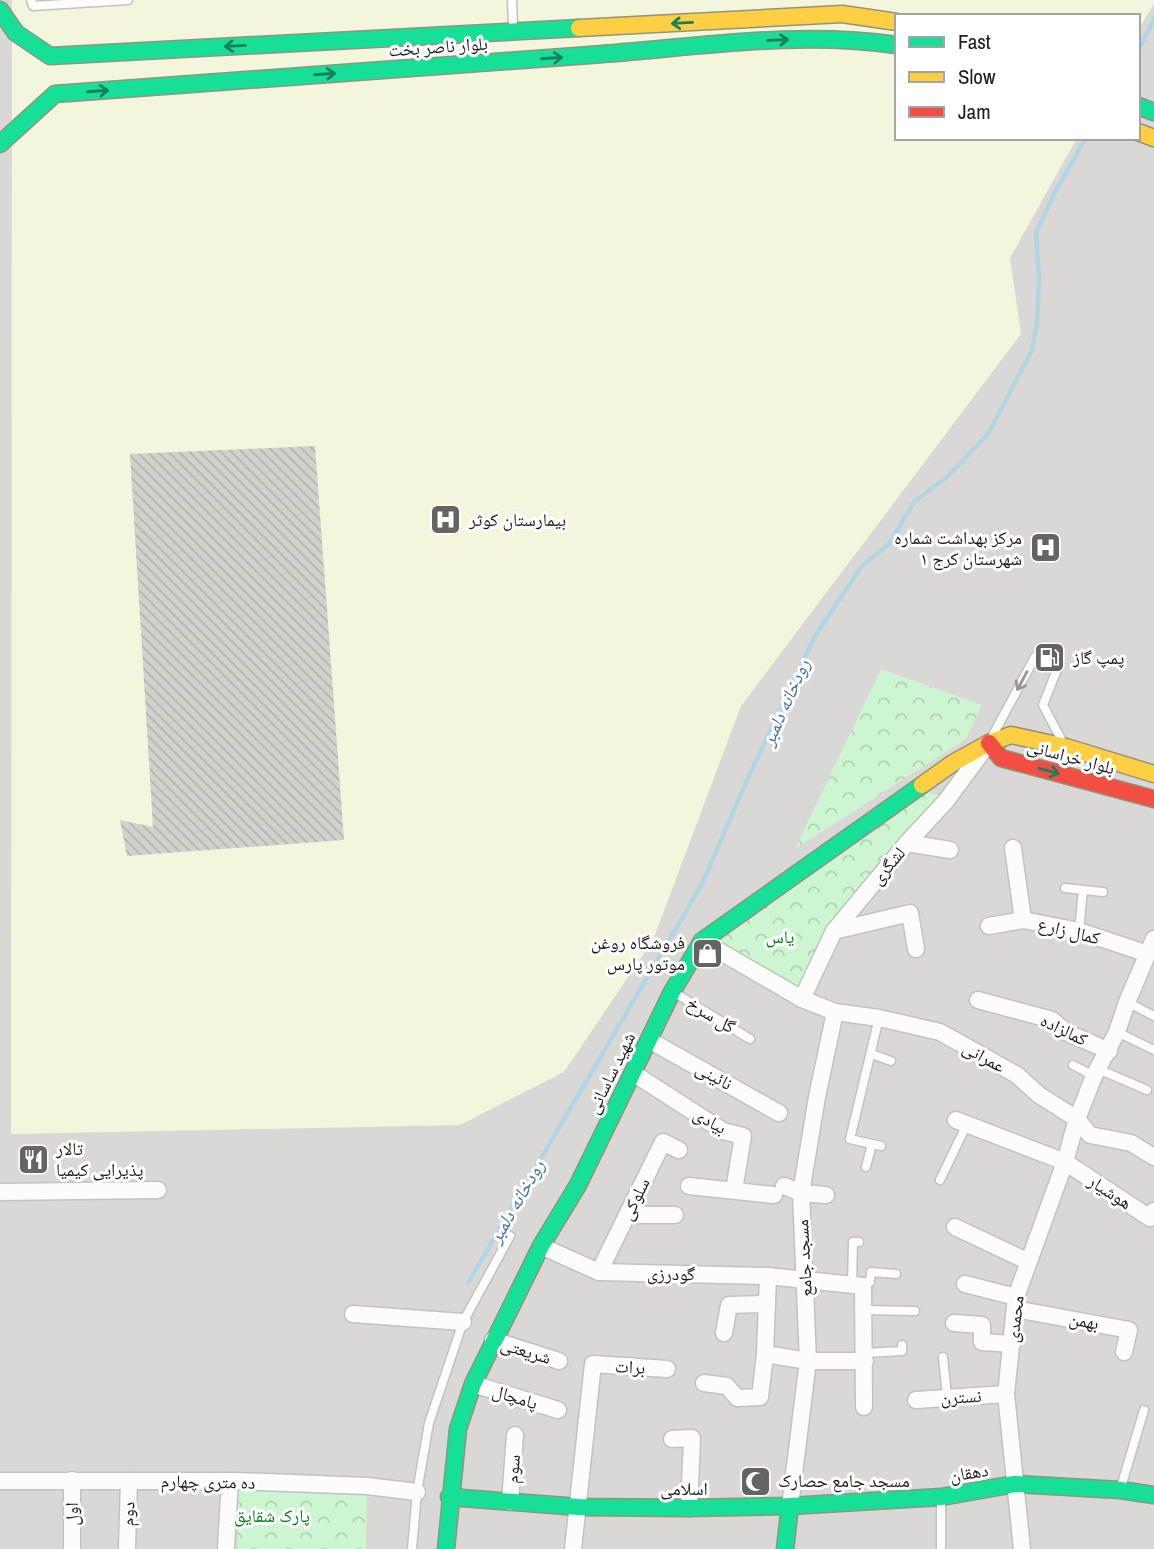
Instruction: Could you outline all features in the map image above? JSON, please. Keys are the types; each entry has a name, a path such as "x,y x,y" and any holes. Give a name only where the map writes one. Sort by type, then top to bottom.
{"street":[{"path":"0,10 16,33 49,68 55,94 0,144"},
{"name":"بلوار ناصر بخت","path":"49,68 842,14 895,22"},
{"name":"بلوار ناصر بخت","path":"55,94 773,39 865,39 895,46"},
{"name":"بلوار خراسانی","path":"1154,775 1066,747 1011,734 989,743 1001,758 1154,799"},
{"name":"لشگری","path":"802,999 834,931 907,843 946,801 989,743"},
{"name":"شهید ساسانی","path":"446,1549 449,1497 458,1429 473,1384 541,1246 578,1185 672,992 702,940 916,788 989,743"},
{"path":"907,843 950,850"},
{"path":"1013,848 1023,920"},
{"path":"834,931 910,913 916,949"},
{"name":"کمال زارع","path":"989,926 1023,920 1151,946"},
{"name":"عمرانی","path":"702,940 802,999 835,1012 879,1018 940,1032 1017,1075 1039,1095 1077,1119"},
{"name":"محمدی","path":"1022,1549 1006,1394 1016,1303 1027,1261 1065,1162 1077,1119 1096,1073 1109,1051 1151,946"},
{"name":"کمالزاده","path":"978,1000 1052,1020 1066,1032 1109,1051"},
{"name":"مسجد جامع","path":"790,1506 808,1361 801,1193 835,1012"},
{"name":"نائینی","path":"649,1040 779,1113"},
{"name":"بیادی","path":"633,1073 723,1131 743,1136 734,1190"},
{"path":"1077,1119 1090,1135 1131,1143 1154,1157"},
{"path":"961,1122 1065,1162"},
{"name":"سلوکی","path":"598,1272 663,1142 679,1150"},
{"name":"هوشیار","path":"1065,1162 1150,1218 1154,1212"},
{"path":"688,1186 826,1195"},
{"path":"0,1192 158,1190"},
{"path":"626,1216 675,1215"},
{"path":"955,1227 1027,1261"},
{"name":"گودرزی","path":"541,1246 598,1272 768,1276 857,1285"},
{"path":"716,1275 718,1258"},
{"path":"704,1383 727,1386 737,1398 760,1397 765,1354 768,1276"},
{"path":"965,1284 1016,1303"},
{"path":"857,1285 863,1310 864,1407"},
{"name":"بهمن","path":"1016,1303 1129,1330 1124,1352"},
{"path":"724,1333 729,1305 767,1304"},
{"path":"353,1314 463,1322"},
{"path":"954,1323 982,1325 982,1342 1012,1344"},
{"name":"شریعتی","path":"493,1340 559,1361"},
{"path":"765,1354 808,1361 865,1357"},
{"name":"برات","path":"579,1507 593,1364 667,1369"},
{"name":"پامچال","path":"473,1384 558,1410"},
{"name":"نسترن","path":"916,1400 1006,1394"},
{"path":"672,1438 692,1438 689,1508"},
{"name":"سوم","path":"510,1502 518,1465 518,1439"},
{"name":"ده متری چهارم","path":"0,1480 230,1481 367,1486 416,1492"},
{"name":"اول","path":"72,1480 72,1549"},
{"name":"دوم","path":"127,1547 129,1481"},
{"path":"226,1547 230,1481"},
{"name":"دهقان","path":"790,1506 941,1497 1015,1484 1120,1490 1154,1495"},
{"name":"اسلامی","path":"449,1497 579,1507 790,1506"},
{"path":"785,1549 790,1506"},
{"path":"573,1549 579,1507"}],"lane":[{"path":"31,0 33,6 128,0"},
{"path":"512,0 513,26"},
{"path":"989,743 1035,657 1058,667 1043,705 1066,747"},
{"path":"1065,888 1103,892"},
{"path":"1079,930 1083,890"},
{"name":"گل سرخ","path":"672,992 750,1039"},
{"path":"1127,1002 1154,1016"},
{"path":"866,1167 876,1145 850,1139 879,1018"},
{"path":"1117,1032 1154,1049"},
{"path":"871,1054 891,1061"},
{"path":"1073,1065 1147,1090"},
{"path":"940,1180 961,1122"},
{"path":"412,1549 416,1492 429,1423 463,1322 510,1236"},
{"path":"859,1242 853,1242 857,1285 870,1282 871,1272 895,1274"},
{"path":"863,1310 915,1311"},
{"path":"865,1357 902,1351 902,1345"},
{"path":"943,1357 947,1396"},
{"path":"1120,1490 1144,1410"},
{"path":"941,1497 941,1549"}],"shaded area":[{"path":"0,0 1154,0 1154,1549 0,1549"},
{"name":"بیمارستان کوثر","path":"12,0 1154,0 1140,27 1140,14 895,14 895,140 1076,140 1010,258 1021,334 741,706 653,940 564,1072 460,1125 11,1134"}],"green space":[{"path":"881,669 982,705 966,739 795,849"},
{"name":"یاس","path":"916,788 940,796 907,843 834,915 802,999 702,941"},
{"name":"پارک شقایق","path":"238,1481 367,1486 366,1549 238,1549"}],"building":[{"path":"315,446 344,840 127,856 120,820 153,827 130,454"}],"waterway":[{"name":"رودخانه دلمبر","path":"1140,47 1154,19"},
{"name":"رودخانه دلمبر","path":"468,1283 702,884 747,780 814,638 861,567 890,543 914,502 947,477 988,434 1032,350 1037,323 1039,277 1036,233 1056,190 1085,140"}],"traffic: fast":[{"path":"0,10 16,33 50,56 579,28"},
{"path":"0,144 55,94 744,42 820,39 895,45"},
{"path":"1140,107 1154,112"},
{"path":"446,1549 458,1429 473,1384 541,1246 578,1185 672,992 702,941 922,785"},
{"path":"449,1497 579,1507 689,1508 790,1506 941,1497 1015,1484 1120,1490 1154,1495"},
{"path":"785,1549 790,1506"}],"traffic: slow":[{"path":"579,28 842,14 895,22"},
{"path":"1140,133 1154,138"},
{"path":"922,785 953,763 989,743 1011,735 1066,747 1154,774"}],"traffic: jam":[{"path":"989,743 1001,758 1154,799"}],"place":[{"name":"بیمارستان کوثر","path":"446,520"},
{"name":"مرکز بهداشت شماره ۱ شهرستان کرج","path":"1045,548"},
{"name":"پمپ گاز","path":"1050,658"},
{"name":"فروشگاه روغن موتور پارس","path":"708,953"},
{"name":"تالار پذیرایی کیمیا","path":"33,1159"},
{"name":"مسجد جامع حصارک","path":"755,1481"}]}
